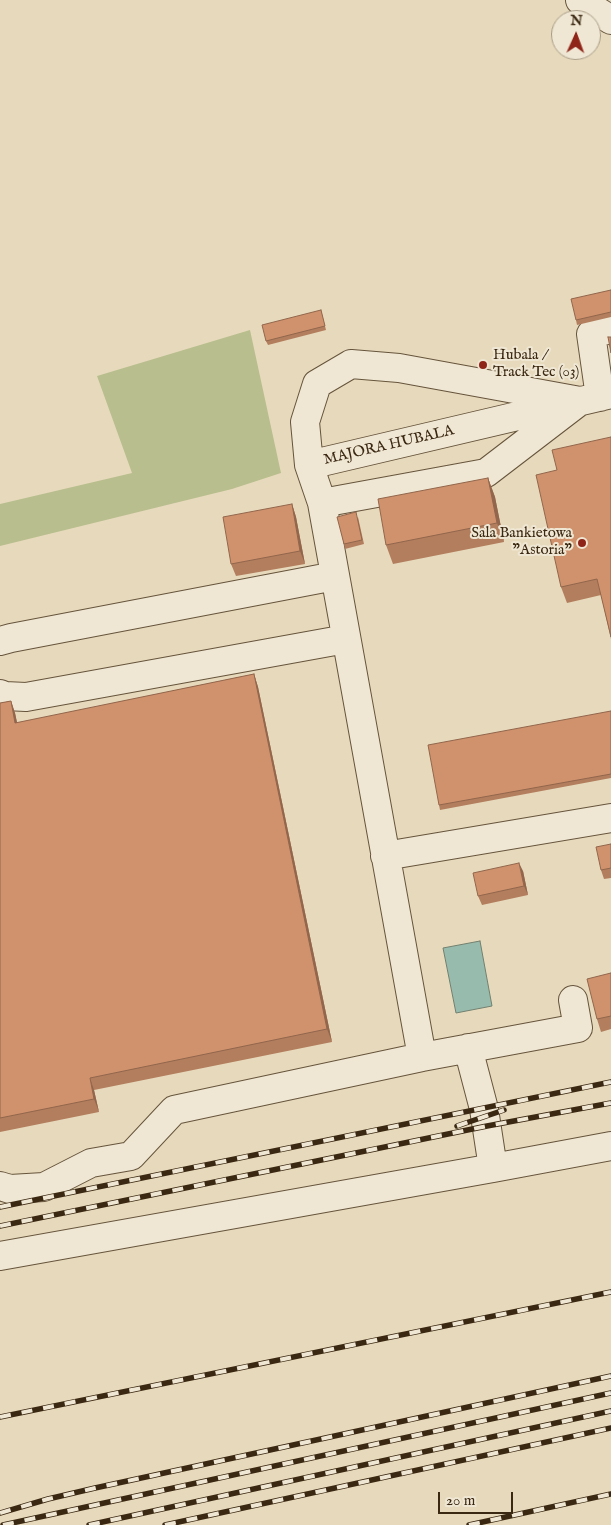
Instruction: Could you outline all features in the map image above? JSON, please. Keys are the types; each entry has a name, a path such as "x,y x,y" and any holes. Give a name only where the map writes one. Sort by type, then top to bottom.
{"street":[{"path":"580,0 611,20"},
{"path":"322,503 486,473 597,397 591,334 611,329"},
{"name":"MAJORA HUBALA","path":"351,364 399,368 597,397 309,465 305,422 317,384 351,364"},
{"path":"309,465 322,503 422,1057"},
{"path":"0,641 335,576"},
{"path":"0,694 26,697 346,639"},
{"path":"386,856 611,818"},
{"path":"0,1186 10,1189 44,1186 91,1163 131,1156 174,1110 422,1057 578,1028 573,1000"},
{"path":"468,1048 484,1108 493,1168"},
{"path":"0,1256 611,1146"}],"green space":[{"path":"250,330 281,473 232,489 0,546 0,504 132,473 97,376"}],"shaded area":[{"path":"480,941 492,1006 456,1013 443,948"}],"building":[{"path":"611,290 611,312 576,320 571,299"},
{"path":"321,310 325,326 266,341 262,325"},
{"path":"608,337 611,337 611,353"},
{"name":"Sala Bankietowa \"Astoria\"","path":"611,437 611,637 597,579 561,587 536,475 557,470 552,450"},
{"path":"488,478 497,523 386,545 378,499"},
{"path":"292,504 300,551 231,564 223,517"},
{"path":"356,512 362,540 344,544 337,517"},
{"path":"254,674 327,1029 90,1078 94,1099 0,1118 0,703 11,701 15,723"},
{"path":"611,711 611,774 439,805 428,745"},
{"path":"611,844 611,868 601,870 596,847"},
{"path":"519,863 524,886 478,896 473,873"},
{"path":"611,973 611,1016 597,1019 587,979"}],"railway":[{"path":"0,1207 611,1082"},
{"path":"0,1226 487,1126 611,1103"},
{"path":"457,1126 504,1110"},
{"path":"0,1417 611,1292"},
{"path":"0,1513 95,1488 611,1376"},
{"path":"3,1525 611,1393"},
{"path":"89,1525 611,1411"},
{"path":"165,1525 611,1428"},
{"path":"469,1525 611,1494"}],"place":[{"name":"Hubala / Track Tec (03)","path":"483,365"},
{"name":"Sala Bankietowa \"Astoria\"","path":"582,543"}]}
